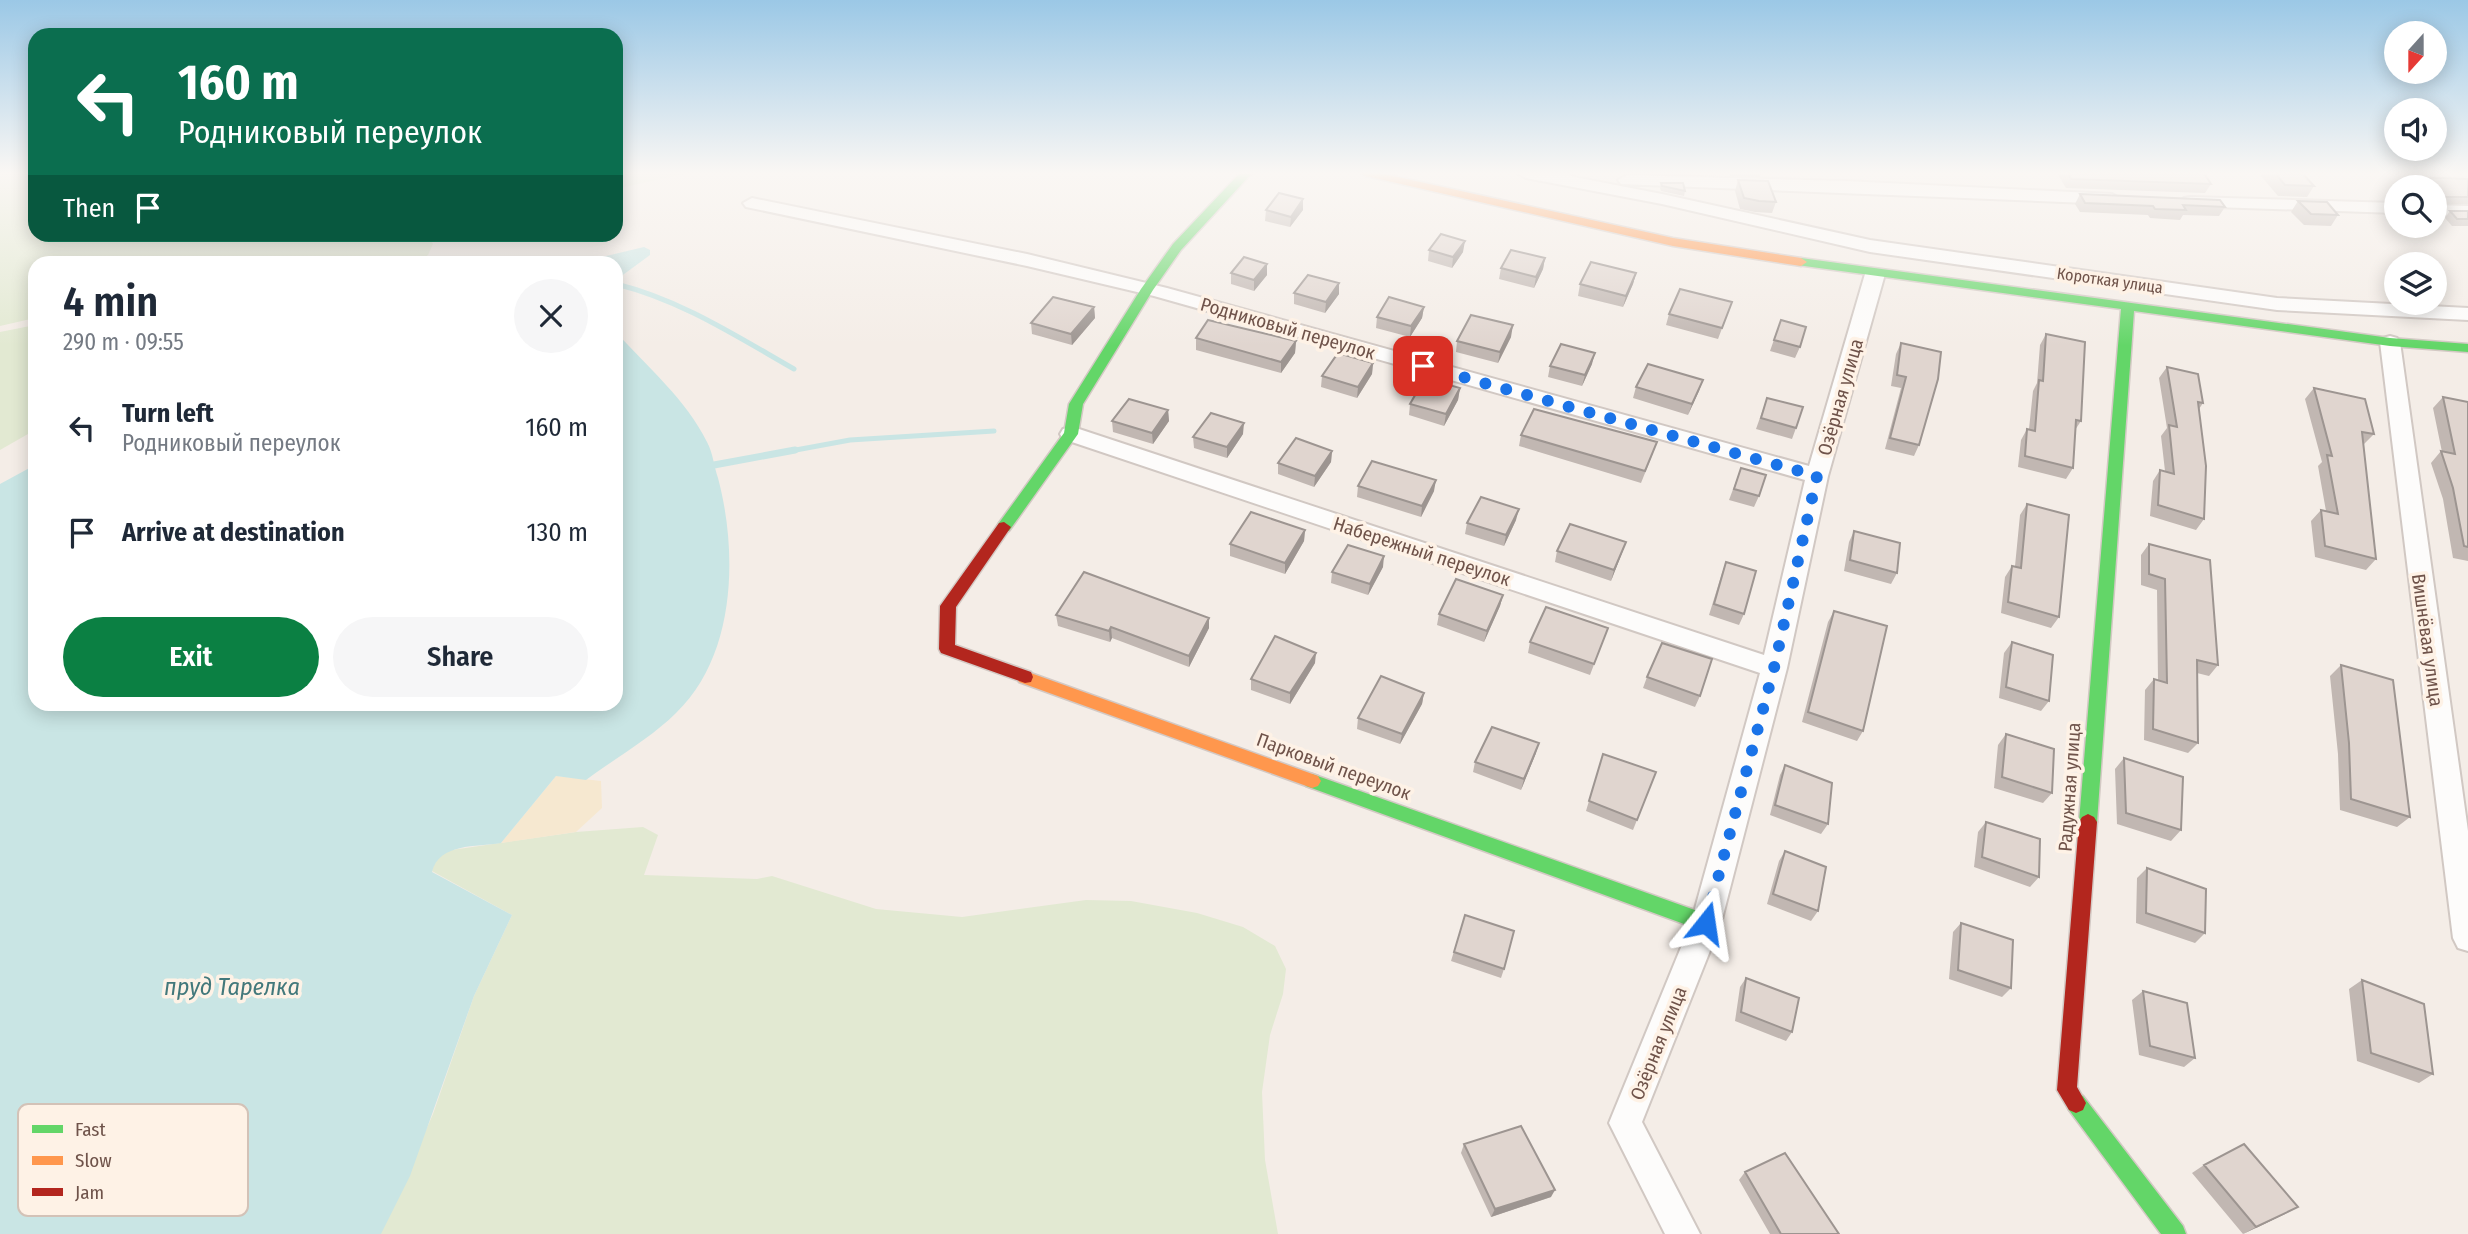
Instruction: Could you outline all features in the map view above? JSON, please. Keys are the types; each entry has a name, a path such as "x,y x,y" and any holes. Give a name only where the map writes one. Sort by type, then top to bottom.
{"street":[{"name":"Родниковый переулок","path":"885,231 1027,260 1147,289 1817,476"},
{"path":"1071,434 1076,404 1147,289 1192,231"},
{"path":"1622,231 1673,242 1875,274 2390,342 2468,348"},
{"name":"Короткая улица","path":"1802,231 1870,246 2277,304 2468,314"},
{"name":"Озёрная улица","path":"1684,1234 1625,1123 1706,923 1774,668 1817,476 1875,274"},
{"name":"Радужная улица","path":"2128,307 2067,1090 2175,1234"},
{"name":"Вишнёвая улица","path":"2390,342 2468,938"},
{"name":"Парковый переулок","path":"1071,434 948,606 947,649 1706,923"},
{"name":"Набережный переулок","path":"1071,434 1774,668"}],"green space":[{"path":"0,231 28,231 28,242 433,244 427,256 28,256 28,320 0,326"},
{"path":"28,326 28,434 0,450 0,332"},
{"path":"643,827 658,835 644,875 757,879 772,876 876,909 962,917 1086,900 1131,901 1197,913 1243,927 1275,946 1286,969 1283,994 1270,1035 1262,1092 1265,1160 1278,1234 380,1234 433,1114 474,996 512,915 432,871 435,860 445,851 576,832"}],"sand":[{"path":"556,776 601,781 602,808 576,832 501,843"}],"water":[{"path":"644,247 650,250 650,255 623,275 623,256 606,256"},
{"name":"пруд Тарелка","path":"623,339 666,384 707,442 724,507 729,570 721,633 711,663 696,690 676,713 655,731 586,780 556,776 501,843 450,851 436,863 432,872 512,915 474,996 410,1176 381,1234 0,1234 0,484 28,469 28,711 623,711"}],"building":[{"path":"1441,234 1465,241 1453,257 1429,250"},
{"path":"1511,250 1545,258 1536,277 1501,268"},
{"path":"1244,257 1267,264 1254,280 1231,273"},
{"path":"1591,262 1636,273 1626,296 1580,284"},
{"path":"1308,275 1339,283 1326,302 1294,293"},
{"path":"1680,289 1732,302 1722,328 1669,314"},
{"path":"1053,297 1094,307 1071,334 1031,323"},
{"path":"1389,297 1424,307 1411,326 1377,317"},
{"path":"1471,315 1513,325 1500,352 1457,341"},
{"path":"1208,320 1296,341 1281,362 1196,338"},
{"path":"1781,320 1806,327 1800,347 1774,340"},
{"path":"2046,334 2085,342 2081,421 2076,420 2073,468 2025,456 2027,429 2035,431 2039,380 2043,381"},
{"path":"1901,343 1941,352 1938,379 1919,445 1890,438 1906,377 1897,375"},
{"path":"1561,344 1595,353 1585,375 1550,366"},
{"path":"1338,353 1373,363 1358,387 1322,376"},
{"path":"1648,364 1703,380 1692,404 1636,387"},
{"path":"2167,367 2198,374 2203,403 2198,402 2206,466 2204,519 2158,505 2160,470 2174,474 2169,425 2177,427"},
{"path":"1425,378 1460,388 1446,414 1410,404"},
{"path":"2314,388 2365,399 2374,434 2362,432 2376,559 2325,546 2321,510 2338,514 2327,455 2332,456"},
{"path":"2443,397 2468,402 2468,547 2464,546 2453,488 2441,451 2455,454"},
{"path":"1767,398 1803,407 1796,428 1761,418"},
{"path":"1129,399 1168,410 1152,433 1112,421"},
{"path":"1534,409 1657,442 1645,471 1521,435"},
{"path":"1211,413 1244,423 1227,447 1193,437"},
{"path":"1296,438 1332,451 1315,476 1278,463"},
{"path":"1372,461 1436,480 1422,506 1358,486"},
{"path":"1741,468 1766,475 1759,496 1734,489"},
{"path":"1481,497 1519,509 1506,535 1467,523"},
{"path":"2027,504 2069,515 2059,617 2008,602 2012,566 2021,568"},
{"path":"1251,512 1305,530 1285,563 1230,544"},
{"path":"1570,524 1626,542 1614,570 1557,551"},
{"path":"1854,531 1900,543 1897,573 1850,560"},
{"path":"2149,544 2210,560 2218,665 2197,660 2198,743 2153,729 2154,679 2167,683 2165,579 2149,574"},
{"path":"1348,545 1384,556 1370,584 1332,572"},
{"path":"1726,562 1756,571 1744,614 1714,604"},
{"path":"1084,572 1209,618 1189,656 1111,627 1109,631 1056,615"},
{"path":"1456,579 1503,595 1487,631 1439,614"},
{"path":"1546,607 1608,628 1594,664 1530,642"},
{"path":"1834,611 1887,626 1863,731 1808,712"},
{"path":"1275,636 1316,653 1290,693 1251,679"},
{"path":"2012,642 2053,655 2049,701 2006,687"},
{"path":"1662,643 1712,659 1700,696 1647,677"},
{"path":"2341,665 2393,680 2410,817 2351,799 2349,743"},
{"path":"1381,676 1424,693 1402,734 1358,718"},
{"path":"1492,727 1539,743 1524,779 1475,762"},
{"path":"2006,734 2054,749 2052,793 2002,777"},
{"path":"1603,754 1656,772 1637,820 1589,801"},
{"path":"2124,758 2183,777 2181,830 2126,813"},
{"path":"1785,765 1832,783 1828,824 1775,805"},
{"path":"1986,822 2040,839 2039,877 1982,857"},
{"path":"1785,851 1826,867 1818,911 1773,894"},
{"path":"2147,868 2206,889 2205,933 2146,913"},
{"path":"1465,915 1514,931 1504,969 1454,952"},
{"path":"1961,923 2013,940 2011,988 1958,970"},
{"path":"1746,978 1799,998 1792,1032 1741,1012"},
{"path":"2362,980 2424,1004 2433,1074 2371,1053"},
{"path":"2143,991 2187,1003 2195,1058 2150,1046"},
{"path":"1521,1126 1555,1190 1495,1209 1464,1144"},
{"path":"2244,1144 2298,1207 2256,1227 2204,1165"},
{"path":"1785,1153 1839,1234 1781,1234 1745,1172"}],"waterway":[{"path":"623,286 686,309 794,369"},
{"path":"785,452 850,440 994,431"},
{"path":"714,465 795,450"}],"traffic: fast":[{"path":"1004,527 1071,434 1076,404 1147,289 1192,231"},
{"path":"1801,262 2390,342 2468,348"},
{"path":"2088,822 2128,307"},
{"path":"1312,781 1706,923"},
{"path":"2076,1103 2175,1234"}],"traffic: slow":[{"path":"1622,231 1673,242 1801,262"},
{"path":"1025,677 1312,781"}],"traffic: jam":[{"path":"1004,527 948,606 947,649 1025,677"},
{"path":"2076,1103 2067,1090 2088,822"}],"route":[{"path":"1423,366 1817,476 1774,668 1706,923"}]}
